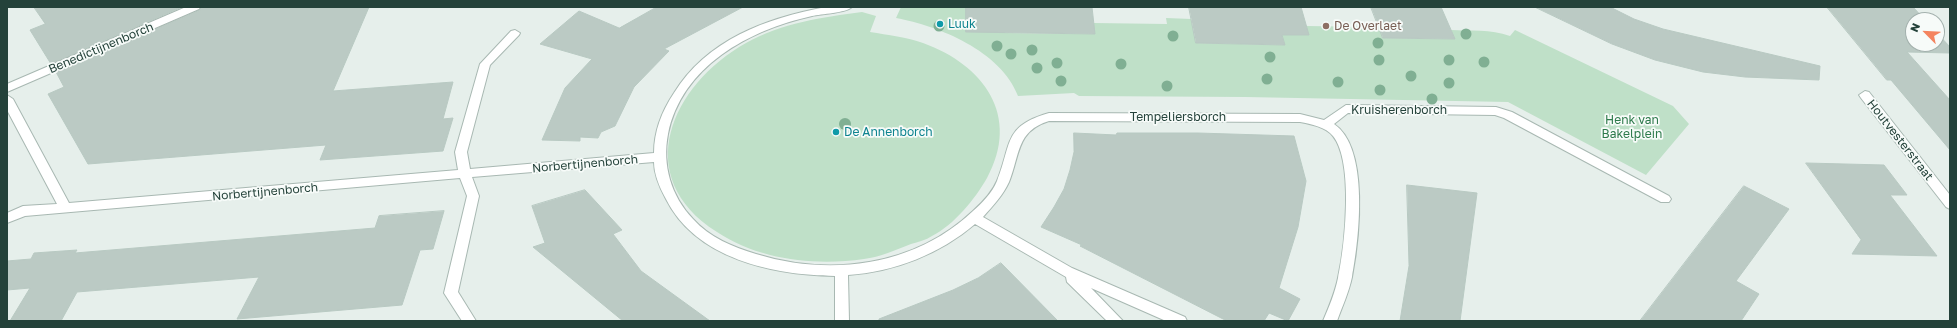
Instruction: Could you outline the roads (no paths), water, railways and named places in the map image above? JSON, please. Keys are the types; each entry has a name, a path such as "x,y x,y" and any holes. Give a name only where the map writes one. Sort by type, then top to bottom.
{"street":[{"name":"Benedictijnenborch","path":"7,88 195,7"},
{"path":"848,7 821,10 789,18 749,33 716,54 693,74 674,101 662,127 658,158 662,178 671,199 685,219 704,237 737,253 767,264 797,269 841,271 888,264 940,244 975,218 1067,272 1180,321"},
{"path":"468,321 451,293 473,196 465,175 461,152 486,64 515,33"},
{"name":"Houtvesterstraat","path":"1864,95 1950,204"},
{"path":"7,99 65,208"},
{"name":"Kruisherenborch","path":"1325,125 1346,109 1496,111 1508,115 1665,199"},
{"name":"Tempeliersborch","path":"975,218 998,189 1013,152 1017,136 1031,123 1049,117 1300,118 1325,125"},
{"path":"1325,125 1337,133 1345,144 1351,177 1352,221 1345,278 1330,321"},
{"name":"Norbertijnenborch","path":"7,218 23,211 658,158"},
{"path":"841,271 842,321"},
{"path":"1067,272 1116,321"}],"place":[{"name":"Luuk","path":"940,24"},
{"name":"De Overlaet","path":"1326,26"},
{"name":"De Annenborch","path":"836,132"}],"park label":[{"name":"Henk van Bakelplein","path":"1632,127"}]}
